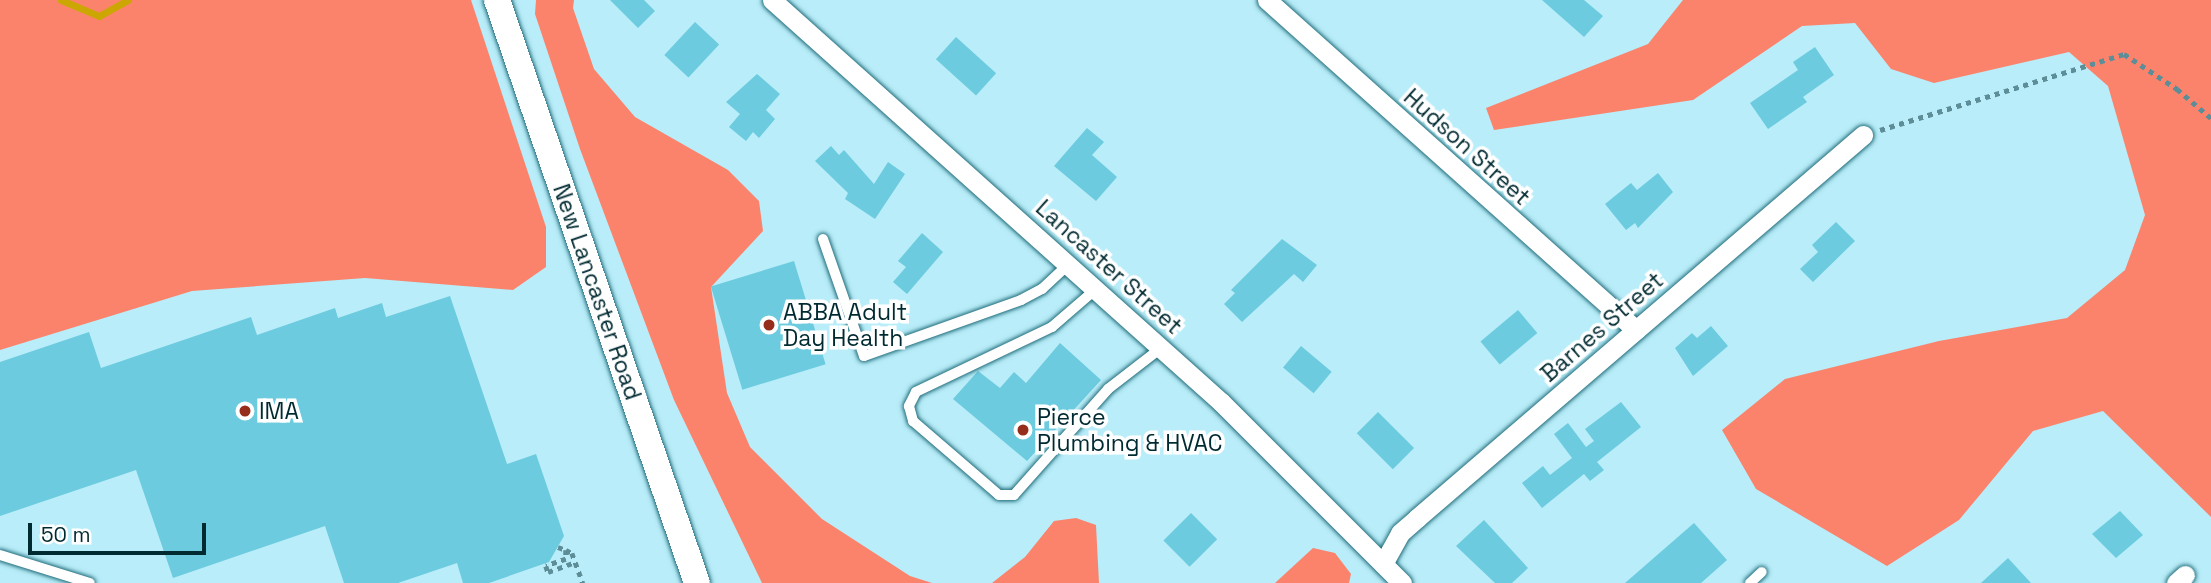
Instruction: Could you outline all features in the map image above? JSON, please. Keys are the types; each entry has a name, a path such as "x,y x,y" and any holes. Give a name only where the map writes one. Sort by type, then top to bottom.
{"main road":[{"name":"New Lancaster Road","path":"497,0 697,583"}],"street":[{"name":"Lancaster Street","path":"772,0 1161,348 1402,583"},
{"name":"Hudson Street","path":"1267,0 1636,330"},
{"name":"Barnes Street","path":"1383,564 1400,533 1863,135"}],"lane":[{"path":"822,239 864,356 1021,300 1042,289 1069,263"},
{"path":"1097,289 1052,327 916,392 909,406 913,421 999,495 1014,495 1108,389 1161,348"},
{"path":"0,555 90,583"},
{"path":"1750,583 1762,572"}],"path":[{"path":"1863,135 2124,54 2177,89 2211,118"},
{"path":"558,547 566,550 576,562 583,583"},
{"path":"566,550 566,559 546,566 548,572 576,562"}],"shaded area":[{"path":"0,0 471,0 546,227 546,267 513,290 365,278 192,291 0,350"},
{"path":"536,0 574,0 573,8 594,69 635,117 728,170 759,201 763,231 711,287 727,393 750,447 822,519 910,576 932,583 762,583 674,400 580,149 535,14"},
{"path":"1683,0 2211,0 2211,517 2103,411 2033,431 1959,520 1887,566 1756,489 1722,430 1785,379 1939,341 2067,318 2125,270 2145,215 2108,86 2069,52 1934,83 1891,69 1855,23 1802,26 1693,100 1494,130 1486,108 1648,44"},
{"path":"1076,518 1096,525 1099,583 992,583 1025,557 1054,521"},
{"path":"1313,548 1335,553 1351,574 1349,583 1275,583"}],"building":[{"path":"610,0 644,0 655,11 638,28"},
{"path":"1542,0 1584,0 1603,16 1584,37"},
{"path":"695,22 719,45 688,77 664,55"},
{"path":"956,37 996,73 976,95 936,59"},
{"path":"1815,47 1834,75 1803,97 1807,102 1768,129 1750,103 1798,70 1793,62"},
{"path":"757,74 780,94 766,110 775,119 759,138 753,132 746,141 729,127 740,114 726,102"},
{"path":"1087,128 1104,142 1092,155 1117,177 1096,201 1054,166"},
{"path":"831,146 839,155 844,150 874,184 888,162 905,174 875,219 845,199 848,193 815,161"},
{"path":"1658,173 1673,192 1638,228 1635,223 1626,230 1605,204 1631,183 1637,190"},
{"path":"1836,222 1855,241 1813,282 1800,269 1818,252 1812,245"},
{"path":"922,233 943,252 907,294 893,282 906,267 898,261"},
{"path":"1282,239 1317,265 1303,282 1294,274 1242,322 1224,304 1235,293 1231,290"},
{"name":"ABBA Adult Day Health","path":"794,261 826,364 742,390 711,286"},
{"name":"IMA","path":"450,296 507,464 536,454 564,536 549,562 489,583 463,583 457,563 398,583 344,583 325,526 173,578 136,470 0,516 0,362 89,332 101,368 251,317 257,335 335,308 338,318 382,303 386,317"},
{"path":"1518,310 1537,333 1500,364 1480,341"},
{"path":"1711,326 1728,346 1693,376 1675,348 1692,333 1697,338"},
{"name":"Pierce Plumbing & HVAC","path":"1060,343 1101,380 1027,461 953,399 978,371 1000,388 1014,372 1026,383"},
{"path":"1301,346 1332,372 1314,393 1283,367"},
{"path":"1621,402 1641,427 1597,462 1604,470 1590,481 1584,474 1542,508 1522,483 1543,466 1550,475 1572,458 1554,434 1568,423 1586,447 1594,441 1585,429"},
{"path":"1378,412 1414,448 1393,469 1357,433"},
{"path":"2120,511 2143,535 2116,558 2092,534"},
{"path":"1191,513 1217,539 1190,567 1163,541"},
{"path":"1484,520 1528,568 1512,583 1495,583 1456,546"},
{"path":"1694,523 1727,560 1701,583 1625,583"},
{"path":"2008,558 2031,583 1981,583"}],"waterway":[{"path":"61,0 99,16 128,0"}],"place":[{"name":"ABBA Adult Day Health","path":"769,325"},
{"name":"IMA","path":"245,411"},
{"name":"Pierce Plumbing & HVAC","path":"1023,430"}]}
